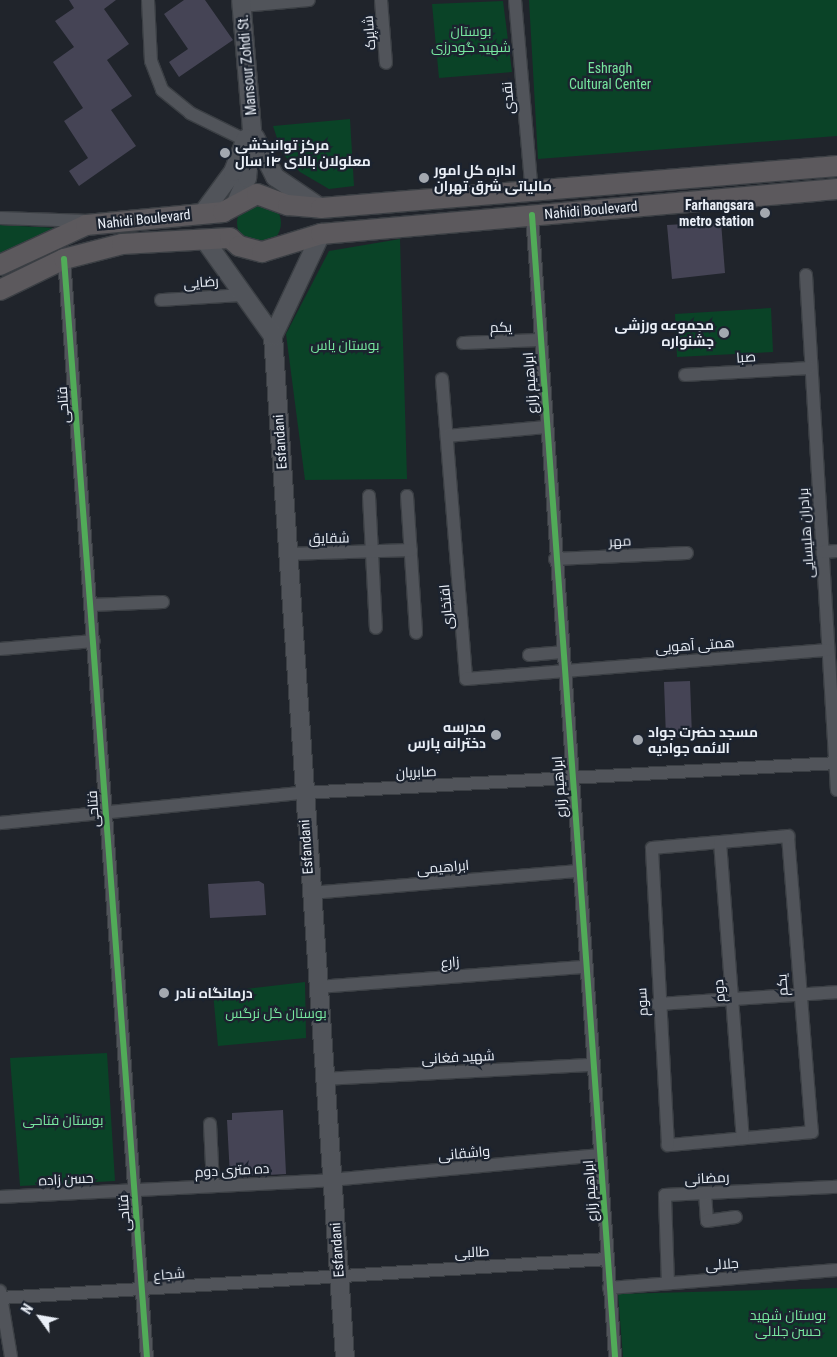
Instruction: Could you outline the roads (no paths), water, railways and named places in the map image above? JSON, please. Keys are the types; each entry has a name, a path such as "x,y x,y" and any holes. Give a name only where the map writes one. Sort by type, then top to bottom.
{"main road":[{"name":"Mansour Zohdi St.","path":"235,205 247,178 250,131 242,3"},
{"name":"Mansour Zohdi St.","path":"250,131 275,178 321,208"},
{"path":"202,214 232,172 250,131"},
{"name":"Nahidi Boulevard","path":"5,262 47,240 110,221 202,214 235,205 257,194 288,205 321,208 837,166"},
{"name":"Nahidi Boulevard","path":"0,290 59,261 122,244 230,238 239,246 262,252 286,243 321,234 837,189"},
{"path":"522,193 504,205 523,216"},
{"path":"476,220 486,208 482,196"},
{"path":"273,336 321,234"},
{"path":"204,239 273,336"},
{"path":"47,240 42,253 59,261"},
{"path":"5,262 24,265 18,280"},
{"name":"Esfandani","path":"273,336 302,793 345,1357"}],"street":[{"path":"148,0 151,62 162,90 190,113 250,131"},
{"path":"242,3 309,0"},
{"name":"شاپرک","path":"381,0 386,63"},
{"name":"نقدی","path":"514,0 522,193"},
{"name":"ابراهیم زارع","path":"523,216 539,340 615,1357"},
{"path":"0,218 110,221"},
{"name":"فتاحی","path":"59,261 94,641 147,1357"},
{"name":"برادران هلیسایی","path":"806,275 809,368 823,552 837,790"},
{"name":"رضایی","path":"161,300 244,294"},
{"name":"یکم","path":"463,343 539,340"},
{"name":"صبا","path":"685,375 809,368"},
{"name":"افتخاری","path":"442,379 466,679 564,669"},
{"path":"447,436 546,427"},
{"path":"369,496 376,628"},
{"path":"408,496 416,632"},
{"name":"شقایق","path":"287,554 411,550"},
{"path":"823,552 837,551"},
{"name":"مهر","path":"555,559 686,553"},
{"path":"91,605 163,602"},
{"path":"0,649 94,641"},
{"name":"همتی آهویی","path":"564,669 828,650"},
{"path":"529,655 562,652"},
{"name":"صابریان","path":"0,823 106,814 302,793 836,763"},
{"name":"یکم","path":"788,836 797,994 812,1132"},
{"name":"سوم","path":"788,836 652,848 657,1004 668,1145 812,1132"},
{"name":"دوم","path":"720,842 735,999 743,1138"},
{"name":"ابراهیمی","path":"310,893 579,871"},
{"name":"زارع","path":"317,987 586,968"},
{"path":"657,1004 837,992"},
{"name":"شهید فغانی","path":"324,1080 593,1065"},
{"path":"210,1124 213,1186"},
{"name":"واشقانی","path":"332,1180 600,1155"},
{"name":"ده متری دوم","path":"134,1190 332,1180"},
{"name":"رمضانی","path":"668,1283 666,1195 837,1187"},
{"name":"حسن زاده","path":"0,1197 134,1190"},
{"path":"705,1193 707,1221 736,1217"},
{"name":"طالبی","path":"339,1275 607,1259"},
{"name":"جلالی","path":"609,1288 837,1270"},
{"name":"شجاع","path":"0,1295 142,1292 339,1275"},
{"path":"0,1295 10,1351 0,1355"}],"place":[{"name":"مرکز توانبخشی معلولان بالای ۱۴ سال","path":"225,153"},
{"name":"اداره کل امور مالیاتی شرق تهران","path":"424,178"},
{"name":"Farhangsara metro station","path":"765,213"},
{"name":"مجموعه ورزشی جشنواره","path":"724,333"},
{"name":"مدرسه دخترانه پارس","path":"496,735"},
{"name":"مسجد حضرت جواد الائمه جوادیه","path":"638,740"},
{"name":"درمانگاه نادر","path":"164,993"}],"park label":[{"name":"بوستان شهید گودرزی","path":"471,40"},
{"name":"Eshragh Cultural Center","path":"610,76"},
{"name":"بوستان یاس","path":"345,345"},
{"name":"بوستان گل نرگس","path":"276,1013"},
{"name":"بوستان فتاحی","path":"63,1120"},
{"name":"بوستان شهید حسن جلالی","path":"788,1324"}]}
